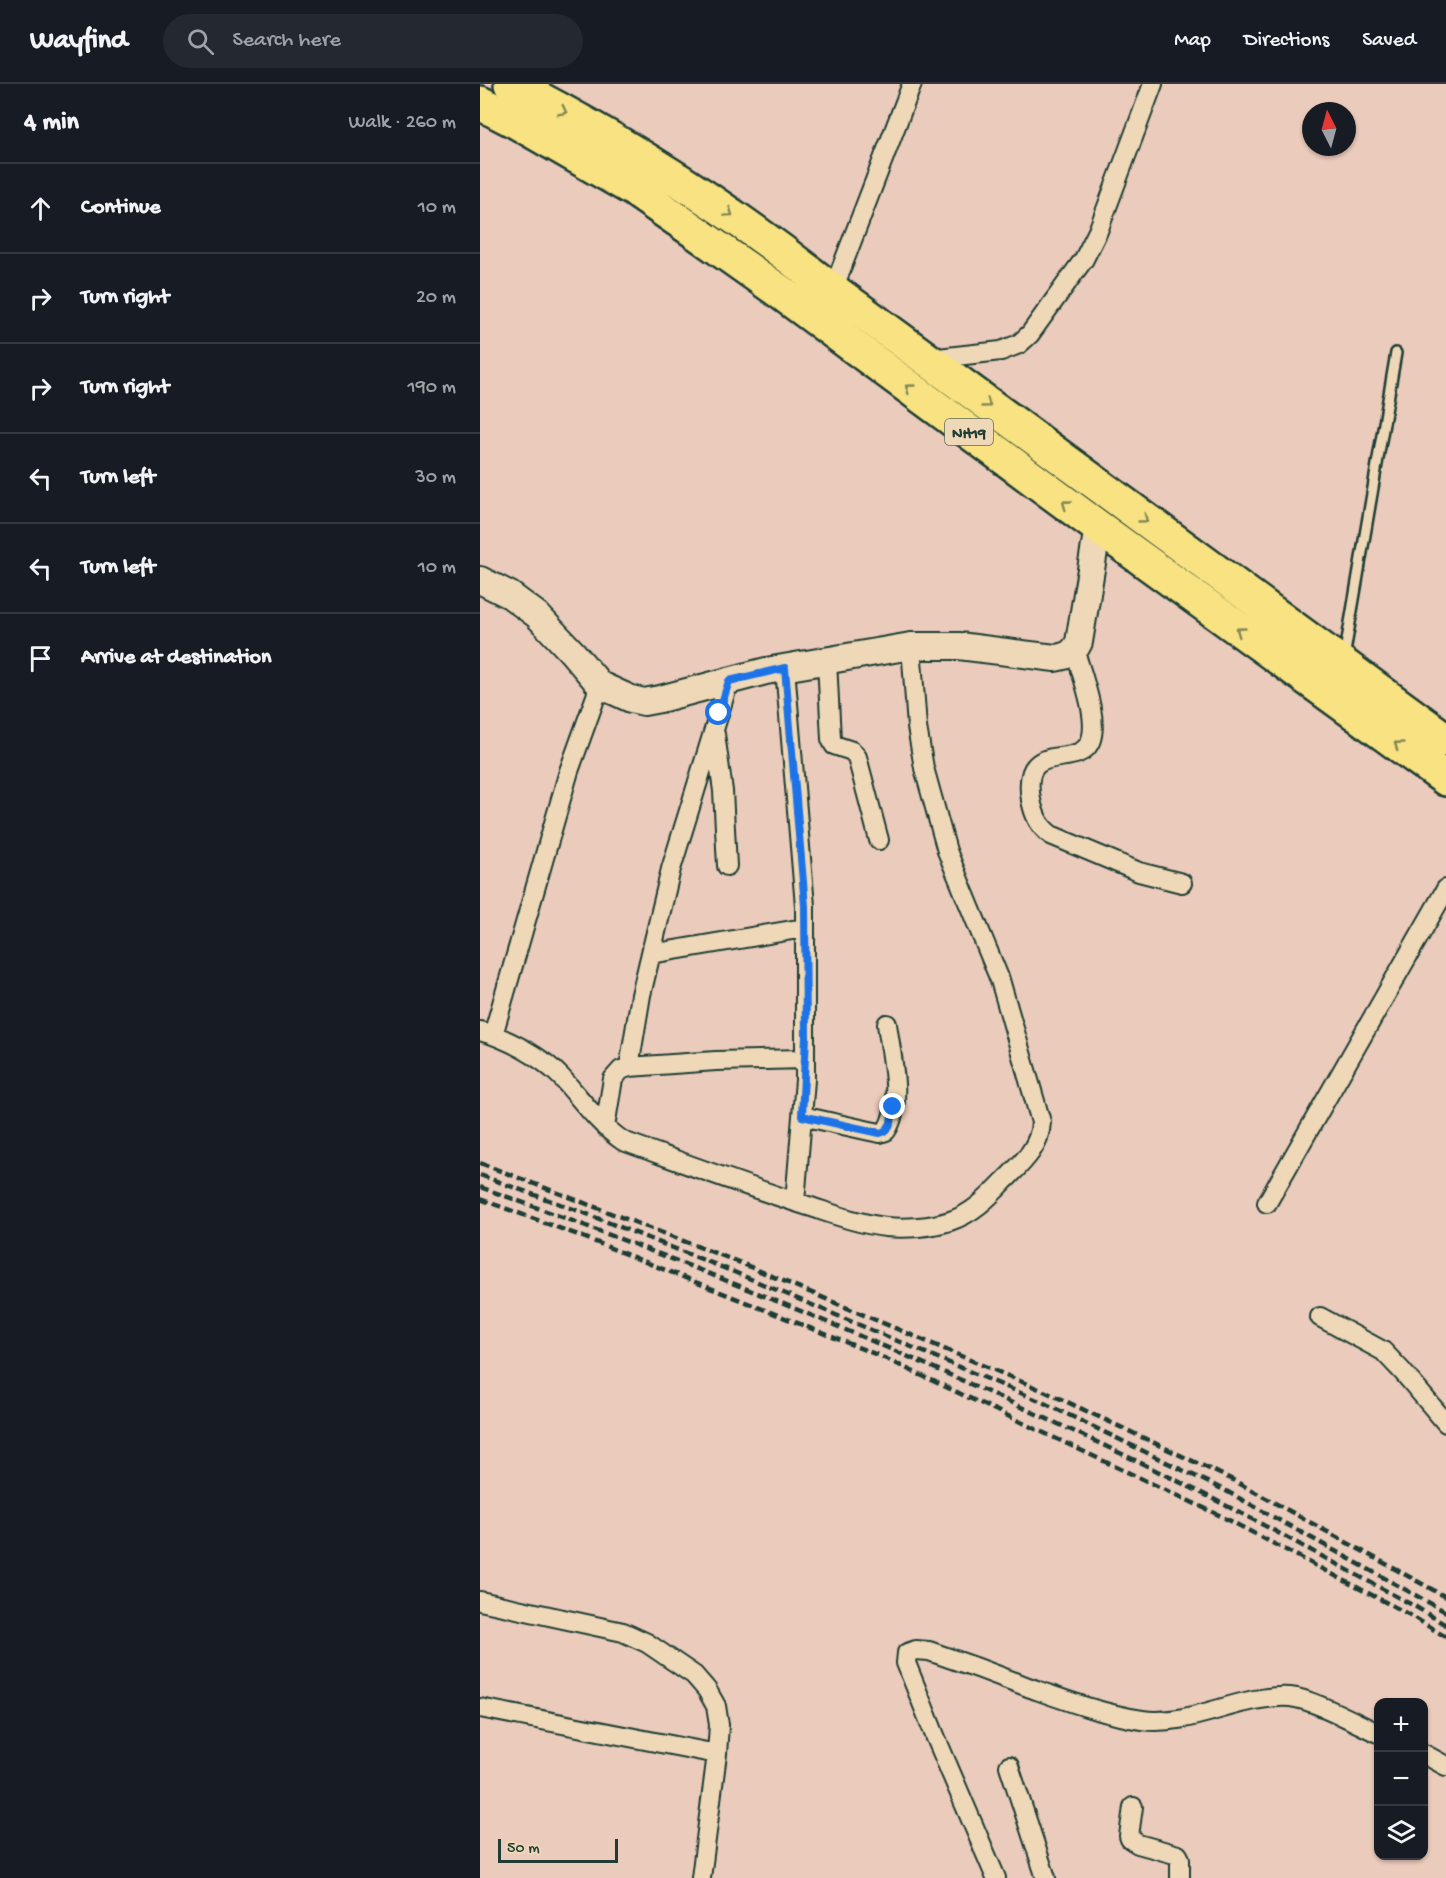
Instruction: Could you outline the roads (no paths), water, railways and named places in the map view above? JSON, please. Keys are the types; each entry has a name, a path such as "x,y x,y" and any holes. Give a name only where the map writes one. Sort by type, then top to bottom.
{"highway":[{"name":"NH19","path":"511,84 645,158 769,241 927,360 1446,740"},
{"name":"NH19","path":"480,103 633,189 776,289 1098,527 1446,779"}],"street":[{"path":"833,290 912,84"},
{"path":"927,360 1001,351 1018,344 1030,334 1084,259 1098,231 1153,84"},
{"path":"1098,527 1079,642 1075,651 1092,719 1092,739 1087,748 1077,753 1042,761 1035,767 1030,776 1031,799 1041,828 1051,835 1139,872 1182,883"},
{"path":"480,580 510,595 537,615 600,685 631,699 644,702 785,668 911,646 959,646 1056,658 1075,651"},
{"path":"600,685 569,771 487,1033 544,1061 605,1127 623,1141 753,1189 867,1224 888,1227 921,1226 948,1222 966,1215 984,1201 1025,1160 1041,1132 1041,1122 1000,980 947,851 924,768 917,727 911,646"},
{"path":"827,661 831,738 834,745 852,751 857,757 879,840"},
{"path":"785,668 805,906 806,1059 795,1202"},
{"path":"629,1067 641,995 671,869 729,681"},
{"path":"714,729 723,791 727,866"},
{"path":"1267,1203 1446,889"},
{"path":"651,954 804,928"},
{"path":"802,1116 870,1131 886,1131 891,1123 896,1091 887,1024"},
{"path":"605,1127 613,1079 621,1070 629,1067 716,1061 806,1059"},
{"path":"1320,1317 1383,1351 1446,1423"},
{"path":"480,1601 623,1632 647,1643 694,1675 707,1690 716,1706 719,1725 701,1878"},
{"path":"996,1878 906,1663 907,1653 916,1650 929,1651 1083,1707 1143,1720 1163,1721 1265,1698 1291,1697 1306,1701 1374,1731"},
{"path":"480,1708 717,1754"},
{"path":"1428,1756 1446,1766"},
{"path":"1009,1766 1046,1878"},
{"path":"1133,1807 1130,1839 1138,1844 1178,1855 1180,1878"}],"lane":[{"path":"1343,666 1396,353"}],"railway":[{"path":"480,1163 741,1263 1046,1392 1233,1480 1446,1597"},
{"path":"480,1175 734,1272 1042,1402 1228,1492 1446,1612"},
{"path":"480,1187 721,1278 992,1394 1093,1440 1249,1517 1446,1625"},
{"path":"480,1199 578,1235 880,1356 1221,1516 1410,1615 1446,1637"}]}
